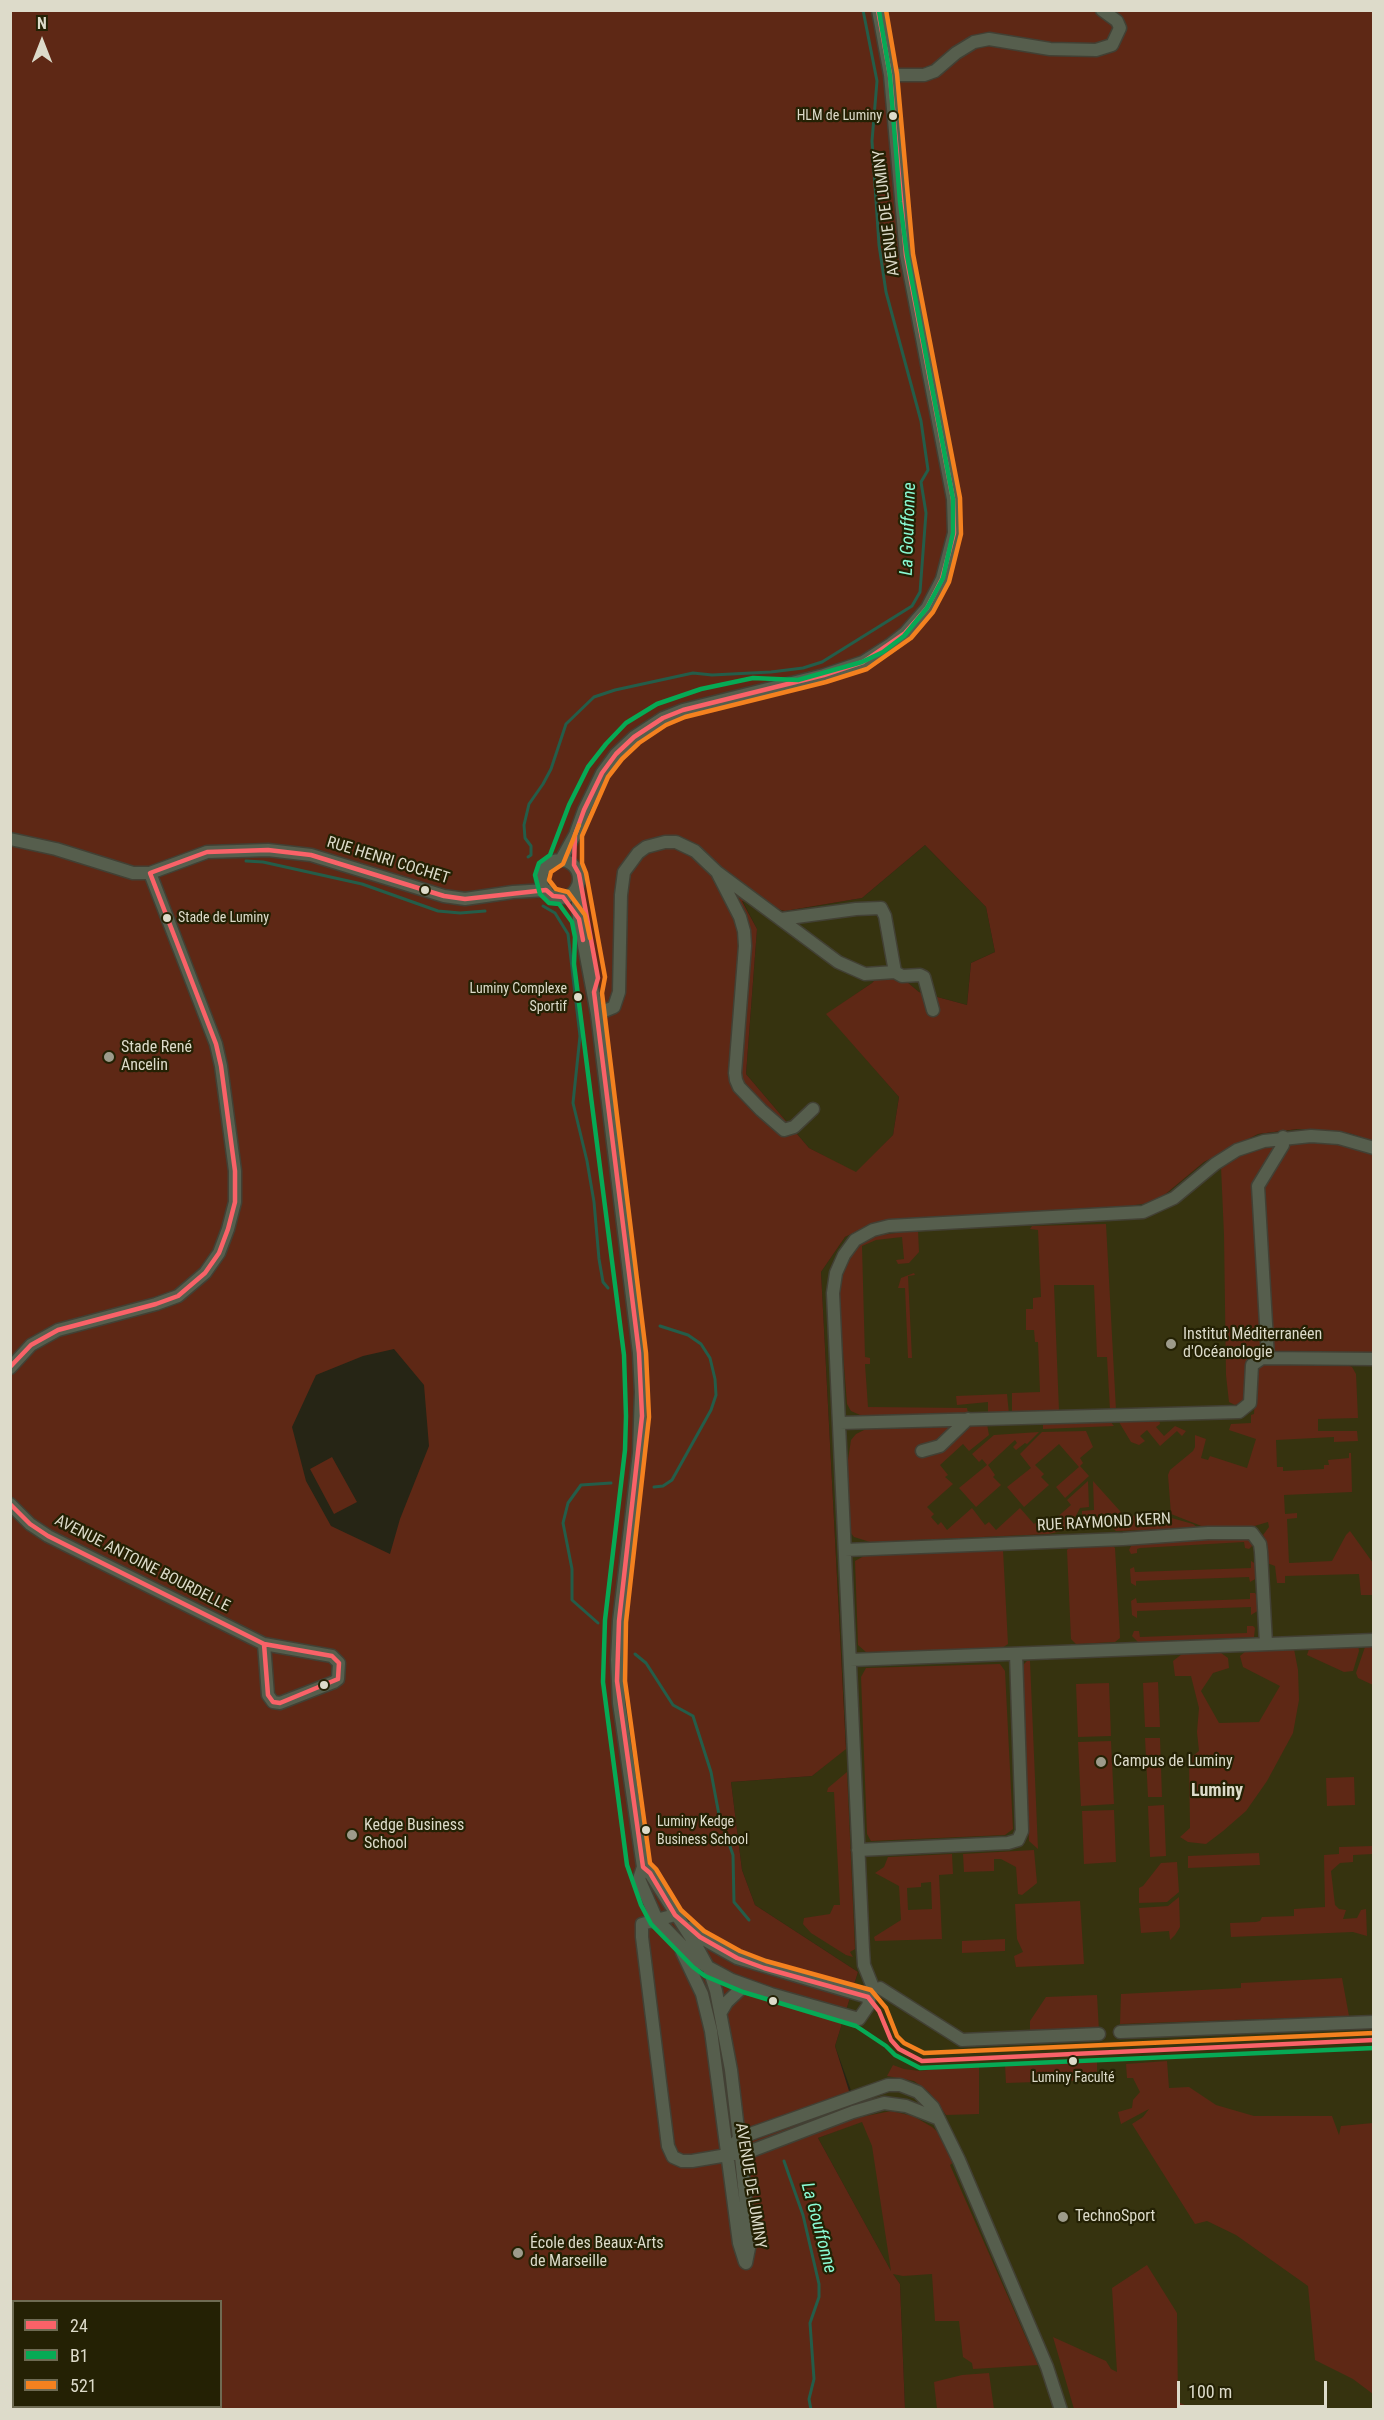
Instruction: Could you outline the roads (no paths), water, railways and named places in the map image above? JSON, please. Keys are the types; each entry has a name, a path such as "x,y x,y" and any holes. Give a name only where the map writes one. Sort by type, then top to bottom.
{"street":[{"name":"AVENUE DE LUMINY","path":"561,860 575,835 602,773 616,754 634,737 663,718 683,710 824,675 862,662 905,633 927,608 942,579 954,533 953,499 906,255 890,75 878,10"},
{"path":"890,75 924,75 935,71 956,53 974,42 989,39 1050,49 1096,50 1112,45 1119,28 1117,21 1102,10"},
{"name":"AVENUE DE LUMINY","path":"574,865 575,835"},
{"path":"10,839 65,852 133,873 150,873 216,1044 235,1171 236,1202 219,1253 205,1273 187,1290 156,1304 71,1325 44,1336 20,1356 10,1368"},
{"path":"597,1014 614,1007 618,1000 621,889 624,872 630,862 646,848 665,842 676,843 695,850 717,872 838,963 865,974 895,972 902,976 920,975 924,977 933,1010"},
{"name":"RUE HENRI COCHET","path":"150,873 207,852 227,849 268,850 311,855 444,896 465,899 546,890"},
{"path":"561,860 574,865 579,878 577,887 571,894 563,897 553,896 546,890 542,876 548,864 561,860"},
{"path":"717,872 740,917 744,931 745,946 736,1080 761,1110 784,1130 794,1127 813,1108"},
{"name":"RUE HENRI COCHET","path":"513,892 542,876"},
{"name":"AVENUE DE LUMINY","path":"577,887 579,919 597,1014 639,1353 641,1392 639,1453 619,1621 617,1681 634,1818 643,1867 639,1879 657,1920 676,1941 709,1969 746,1985 859,2019 868,2006 868,1997 737,1958 700,1937 675,1915"},
{"name":"AVENUE DE LUMINY","path":"563,897 579,919"},
{"path":"781,919 881,908 885,916 895,972"},
{"path":"1268,1358 1258,1186 1283,1145 1283,1137"},
{"path":"868,1997 872,1985 864,1965 833,1293 836,1273 844,1255 855,1240 873,1230 906,1224 1143,1212 1174,1198 1237,1150 1283,1137 1339,1138 1374,1148"},
{"path":"840,1423 1239,1412 1250,1403 1252,1365 1256,1360 1268,1358 1374,1359"},
{"path":"922,1450 940,1446 968,1419"},
{"name":"AVENUE ANTOINE BOURDELLE","path":"10,1504 30,1524 48,1536 264,1644 332,1656 339,1663 338,1678 334,1682 280,1703 273,1702 268,1695 264,1644"},
{"name":"RUE RAYMOND KERN","path":"845,1551 1208,1533 1252,1533 1257,1538 1261,1552 1266,1644"},
{"path":"850,1660 1374,1640"},
{"path":"858,1850 1008,1843 1018,1840 1022,1831 1016,1654"},
{"name":"AVENUE DE LUMINY","path":"643,1867 650,1873 709,1969 722,2012 750,2243 746,2263 739,2243 711,2031 705,2003 694,1974 676,1941"},
{"path":"675,1915 642,1924 668,2145 673,2157 682,2161 740,2153 884,2103 906,2106 939,2119"},
{"path":"722,2012 728,2002 746,1985"},
{"path":"823,2008 829,1986"},
{"path":"880,1988 962,2040 1099,2034"},
{"path":"1120,2032 1374,2022"},
{"path":"727,2154 739,2138 888,2085 900,2085 918,2092 933,2107 983,2214 1047,2367 1061,2409"}],"waterway":[{"name":"La Gouffonne","path":"528,857 531,855 531,846 525,838 524,825 529,804 551,769 566,724 594,697 615,690 693,673 712,675 771,672 803,668 822,662 912,606 920,592 926,513 921,482 928,470 921,421 886,292 879,245 872,141 877,81 863,10"},
{"path":"246,861 263,862 362,884 438,911 460,913 485,911"},
{"name":"La Gouffonne","path":"543,906 555,913 568,934 580,1036 573,1103 594,1202 603,1282 608,1288"},
{"name":"La Gouffonne","path":"654,1487 663,1486 672,1480 711,1410 716,1395 710,1358 701,1344 688,1335 660,1326"},
{"name":"La Gouffonne","path":"598,1623 572,1600 572,1569 563,1523 568,1503 581,1485 611,1483"},
{"name":"La Gouffonne","path":"635,1654 646,1663 673,1705 693,1716 711,1772 719,1815 733,1855 734,1902 749,1920"},
{"name":"La Gouffonne","path":"784,2161 803,2215 819,2284 819,2297 810,2323 814,2379 809,2399 811,2410"}],"place":[{"name":"HLM de Luminy","path":"893,116"},
{"name":"Stade de Luminy","path":"167,918"},
{"name":"Luminy Complexe Sportif","path":"578,997"},
{"name":"Stade René Ancelin","path":"109,1057"},
{"name":"Institut Méditerranéen d'Océanologie","path":"1171,1344"},
{"name":"Campus de Luminy","path":"1101,1762"},
{"name":"Luminy Kedge Business School","path":"646,1830"},
{"name":"Kedge Business School","path":"352,1835"},
{"name":"Luminy Faculté","path":"1073,2061"},
{"name":"TechnoSport","path":"1063,2217"},
{"name":"École des Beaux-Arts de Marseille","path":"518,2253"}],"district":[{"name":"Luminy","path":"1217,1791"}]}
